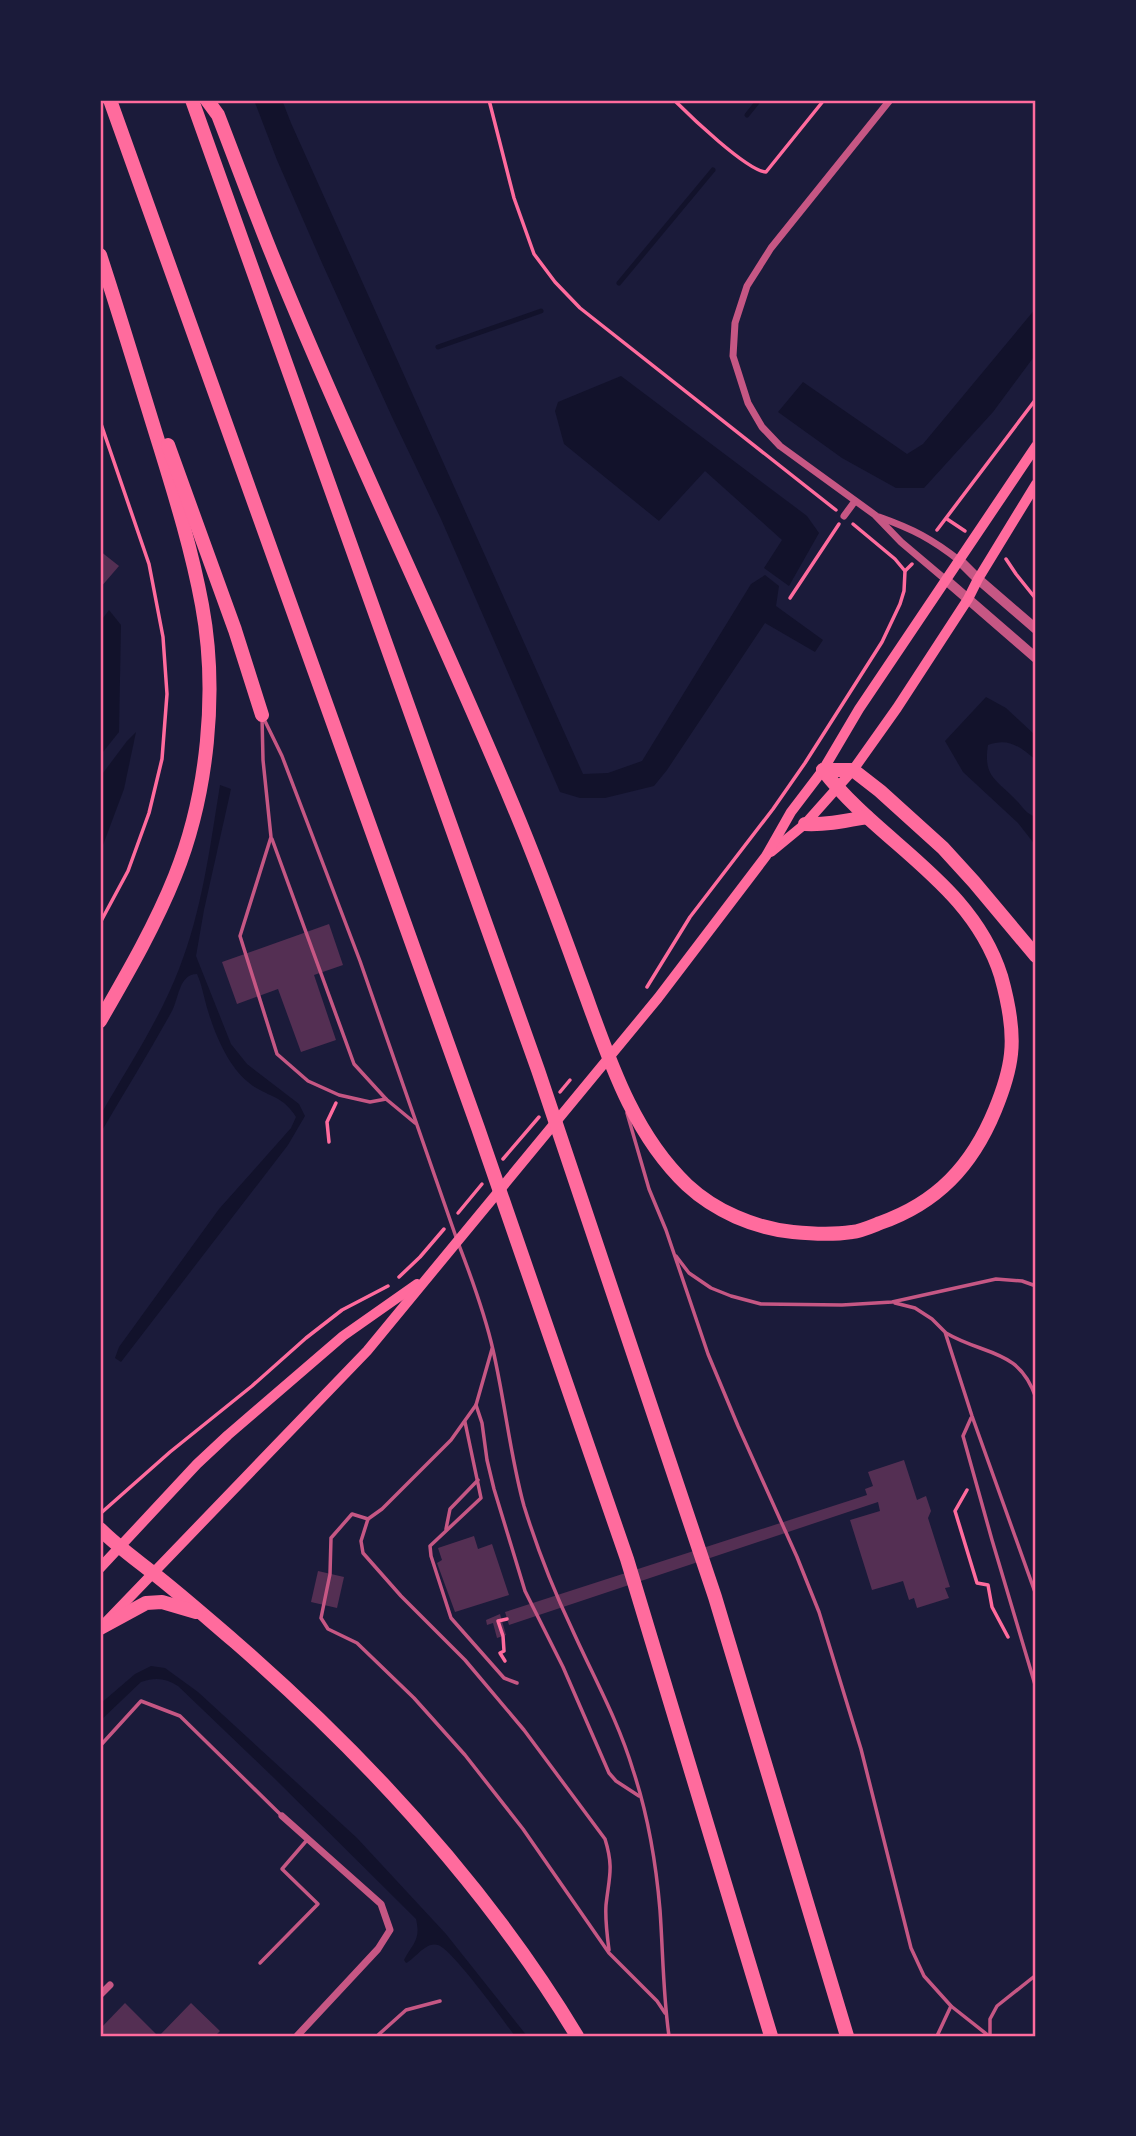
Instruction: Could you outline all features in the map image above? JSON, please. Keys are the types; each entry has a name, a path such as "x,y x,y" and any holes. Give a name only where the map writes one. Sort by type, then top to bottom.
{"highway":[{"path":"110,100 473,1115 627,1559 771,2036"},
{"path":"192,100 533,1057 716,1597 847,2036"},
{"path":"207,100 218,115 275,264 513,804 620,1088 669,1165 690,1188 718,1209 780,1231 820,1235 856,1232 895,1218 927,1201 950,1181 970,1160 987,1130 1002,1094 1011,1054 1010,1012 1001,976 977,925 939,880 867,817 823,771"},
{"path":"100,255 185,530 197,582 208,653 209,710 201,783 176,874 150,930 100,1021"},
{"path":"126,335 198,524 246,660 262,715"},
{"path":"823,771 853,770 943,848 1036,956"},
{"path":"805,824 826,825 867,817"},
{"path":"100,1529 119,1548 201,1613 323,1721 385,1784 510,1934 576,2036"},
{"path":"100,1628 146,1603 154,1602 201,1613"}],"main road":[{"path":"100,1628 367,1351 714,927 766,856 791,812 823,771 859,709 1036,446"},
{"path":"766,856 805,824 853,770 897,708 968,598 1036,484"},
{"path":"100,1568 197,1464 269,1399 343,1336 428,1276"}],"street":[{"path":"890,100 771,248 747,286 735,323 733,356 737,374 747,403 762,427 780,446 875,515 901,542 1036,658"},
{"path":"844,516 855,501"},
{"path":"875,515 931,539 960,561 1036,629"},
{"path":"282,1816 381,1904 390,1930 378,1949 297,2036"},
{"path":"100,1994 110,1985"}],"lane":[{"path":"262,715 263,760 271,837 354,1064 386,1099 415,1123"},
{"path":"262,715 282,756 360,961 473,1283 493,1347 509,1440 524,1505 546,1573 604,1696 641,1797 650,1836 659,1907 669,2036"},
{"path":"271,837 240,936 277,1054 308,1082 340,1095 370,1102 386,1099"},
{"path":"620,1088 649,1189 708,1354 819,1612 860,1749 911,1948 924,1976 951,2006 990,2036"},
{"path":"674,1253 689,1273 711,1288 761,1304 842,1306 892,1302 996,1279 1022,1281 1036,1286"},
{"path":"892,1302 915,1308 963,1343 1010,1359 1025,1375 1036,1398"},
{"path":"945,1332 1036,1595"},
{"path":"493,1347 476,1405 451,1440 382,1509 368,1519 361,1541 363,1553 401,1596 465,1660 524,1730 605,1839 611,1857 606,1906 609,1953"},
{"path":"476,1405 494,1489 525,1591 563,1667 609,1773 616,1782 641,1797"},
{"path":"972,1416 963,1436 1036,1688"},
{"path":"465,1420 481,1498 430,1546 430,1556 451,1618 505,1678 517,1683"},
{"path":"446,1532 450,1509 478,1480"},
{"path":"368,1519 352,1514 331,1538 330,1574 321,1618 328,1629 357,1643 414,1698 465,1755 523,1829 609,1953 666,2013"},
{"path":"100,1746 141,1701 180,1716 282,1816"},
{"path":"260,1963 318,1904 282,1870 309,1839"},
{"path":"990,2036 989,2019 997,2006 1036,1975"},
{"path":"377,2036 406,2010 440,2001"},
{"path":"937,2036 951,2006"}],"path":[{"path":"489,100 524,233 534,254 555,282 580,308 844,516 895,559 905,572 900,604 882,642 805,763 690,917 640,996"},
{"path":"674,100 694,121 748,164 760,172 766,172 824,100"},
{"path":"947,519 1036,399"},
{"path":"100,421 149,564 163,637 167,694 162,759 149,813 128,871 100,923"},
{"path":"789,598 844,516"},
{"path":"554,1099 572,1078"},
{"path":"329,1142 327,1122 340,1095"},
{"path":"501,1162 545,1109"},
{"path":"456,1214 483,1183"},
{"path":"100,1515 170,1452 306,1338 342,1310 389,1286 421,1257 447,1225"},
{"path":"969,1487 955,1511 977,1583 988,1585 992,1607 1009,1638 1020,1635"},
{"path":"505,1663 500,1653 504,1651 498,1621 507,1619"}],"shaded area":[{"path":"254,100 282,100 583,774 608,773 642,761 751,584 765,575 779,586 776,606 823,640 815,652 765,623 654,786 605,798 580,798 560,792 441,519 322,263"},
{"path":"1036,308 1036,354 993,412 924,488 896,488 842,458 778,412 803,382 907,454 923,444"},
{"path":"621,376 807,516 819,533 789,586 764,568 782,540 705,471 659,521 564,444 555,411 558,402"},
{"path":"109,610 121,625 119,732 103,752 100,750 100,622"},
{"path":"986,697 1006,708 1036,736 1036,760 1019,747 1002,742 988,745 987,764 993,777 1027,812 1036,817 1036,846 1018,823 963,772 945,741"},
{"path":"136,732 124,789 100,853 100,777"},
{"path":"220,785 231,789 196,956 231,1044 247,1064 299,1104 305,1116 288,1145 121,1362 115,1358 119,1347 219,1209 291,1128 296,1117 285,1104 254,1087 234,1067 214,1030 197,974 191,975 183,982 172,1011 100,1134 100,1116 162,1007 187,947 204,878"},
{"path":"151,1666 165,1668 198,1692 357,1838 446,1934 527,2036 515,2036 445,1949 434,1944 429,1945 406,1963 404,1960 417,1937 416,1919 178,1686 160,1679 141,1682 100,1721 100,1704 135,1674"}],"building":[{"path":"100,551 119,566 100,588"},
{"path":"329,924 343,965 314,975 336,1040 301,1052 278,989 237,1004 222,962"},
{"path":"904,1460 917,1500 926,1496 931,1511 928,1518 950,1587 945,1588 949,1598 917,1608 914,1598 909,1600 903,1581 872,1590 850,1520 880,1511 878,1502 509,1625 505,1612 867,1495 865,1489 873,1486 868,1472"},
{"path":"474,1536 478,1549 492,1544 509,1595 455,1612 437,1563 442,1560 438,1548"},
{"path":"318,1571 344,1577 337,1608 311,1602"},
{"path":"500,1614 506,1635 497,1638 493,1623 487,1625 486,1620"},
{"path":"125,2003 158,2036 100,2036 100,2029"},
{"path":"191,2003 220,2031 217,2034 219,2036 159,2036"}],"waterway":[{"path":"747,115 759,100"},
{"path":"619,283 713,170"},
{"path":"438,347 541,311"}]}
